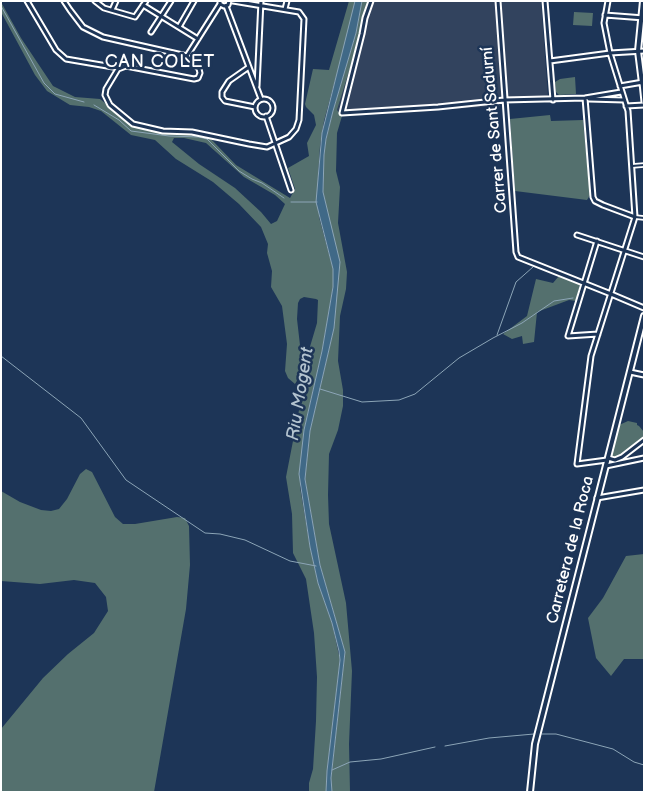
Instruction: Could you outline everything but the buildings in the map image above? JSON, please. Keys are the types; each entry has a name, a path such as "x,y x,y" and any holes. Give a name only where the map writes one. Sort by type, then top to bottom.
{"street":[{"path":"27,1 56,50 66,59 120,68 126,66 194,79 198,78 199,69 187,56 103,37 83,27 64,1"},
{"path":"95,1 104,8 135,17 146,1"},
{"path":"112,10 116,1"},
{"path":"151,32 171,1"},
{"path":"179,26 194,1"},
{"path":"120,68 106,89 105,96 110,105 133,124 163,131 192,132 267,147 289,137 296,129 299,120 304,19 299,12 261,3 231,1 226,6"},
{"path":"285,9 287,1"},
{"path":"371,1 365,18 342,113 438,107 504,100 586,98 621,92"},
{"name":"Carrer de Sant Sadurní","path":"498,1 516,252 518,258 584,283"},
{"path":"545,1 553,100"},
{"path":"608,1 604,23 610,53 628,111 635,217 591,356 577,464 608,459 615,460 624,456 644,440"},
{"path":"626,106 644,103 638,51 643,1"},
{"path":"187,56 220,3 226,6 261,100"},
{"path":"257,87 261,3"},
{"path":"143,5 198,39"},
{"path":"605,15 642,18"},
{"path":"550,61 610,53 644,51"},
{"path":"249,67 230,81 222,92 222,97 225,101 255,108"},
{"path":"620,86 643,82"},
{"path":"586,98 595,100 624,100"},
{"path":"586,98 593,197 596,201 635,217 644,218"},
{"path":"261,100 270,101 272,107 270,114 266,116 260,116 255,108 256,103 261,100"},
{"path":"266,116 292,190"},
{"path":"632,166 644,164"},
{"path":"577,235 644,257"},
{"path":"597,241 568,336 598,334"},
{"path":"584,283 644,308"},
{"name":"Carretera de la Roca","path":"530,792 535,744 644,316"},
{"path":"629,372 644,375"},
{"path":"624,456 626,462"},
{"path":"606,466 644,458"},
{"path":"597,498 644,490"}],"shaded area":[{"path":"355,1 362,1 356,33 333,111 324,155 323,192 340,262 334,328 310,431 305,479 320,565 345,652 331,778 332,792 326,792 340,660 332,623 318,583 310,547 299,474 304,430 322,351 333,287 333,269 316,202 322,133"},
{"path":"371,1 541,1 548,98 499,101 500,106 342,116 337,110"}],"green space":[{"path":"349,1 355,1 324,121 320,146 318,178 319,217 333,269 333,287 322,351 304,430 300,487 318,583 332,623 340,660 326,792 309,792 309,783 313,769 316,721 317,677 314,633 306,579 293,553 292,514 286,477 299,410 304,397 309,350 317,323 318,300 304,297 298,303 297,319 301,354 298,379 295,384 288,378 285,371 287,344 282,306 271,287 272,271 267,253 268,244 261,227 239,204 213,182 176,159 155,140 131,135 101,111 89,107 70,105 47,91 35,75 1,12 1,2 21,38 53,86 75,97 100,99 134,126 168,134 199,135 211,139 236,165 290,198 295,189 288,168 309,156 307,143 316,125 314,115 305,104 313,69 329,70","holes":["174,138 184,138 206,143 244,177 275,195 285,204 277,221 271,224 235,188 199,164 172,142"]},
{"path":"362,1 371,1 337,110 342,116 337,133 336,171 340,187 338,223 347,272 346,289 340,316 338,361 343,390 343,406 338,430 329,454 328,495 329,524 346,603 352,671 349,744 350,792 332,792 331,778 345,652 320,565 305,479 310,431 334,328 336,290 329,221 323,192 324,155 333,111 356,33"},
{"path":"574,12 593,13 592,26 573,25"},
{"path":"575,77 576,94 559,95 556,92 555,82 560,79"},
{"path":"550,115 551,121 583,120 590,195 587,200 515,191 510,119"},
{"path":"559,276 580,284 576,301 569,300 537,312 534,342 523,344 522,336 512,339 503,334 527,316 536,279 553,283"},
{"path":"628,421 637,423 644,432 644,439 621,456 612,457 617,426"},
{"path":"86,469 92,472 115,517 123,524 135,524 177,517 185,518 189,526 190,565 186,609 154,792 1,792 1,729 43,678 94,633 108,611 106,597 95,583 74,580 40,584 1,581 1,491 20,502 41,510 51,511 59,509 67,499 80,474"},
{"path":"644,554 644,659 624,659 611,676 596,658 588,618 603,598 626,556"}],"waterway":[{"path":"1,6 44,83 55,94 84,102"},
{"path":"94,105 119,120 131,131 207,139 239,171 262,183 284,198"},
{"path":"291,202 317,202"},
{"path":"497,335 516,282 533,267"},
{"name":"Riu Mogent","path":"320,389 362,402 399,400 415,394 459,358 522,323 554,301 573,298"},
{"path":"1,356 81,418 126,480 199,529 205,533 220,534 245,540 290,561 316,566"},
{"path":"445,746 489,738 534,734"},
{"path":"542,734 556,734 613,749 634,762 644,765"},
{"path":"332,770 350,762 381,759 435,747"}],"district":[{"name":"CAN COLET","path":"160,62"}]}
